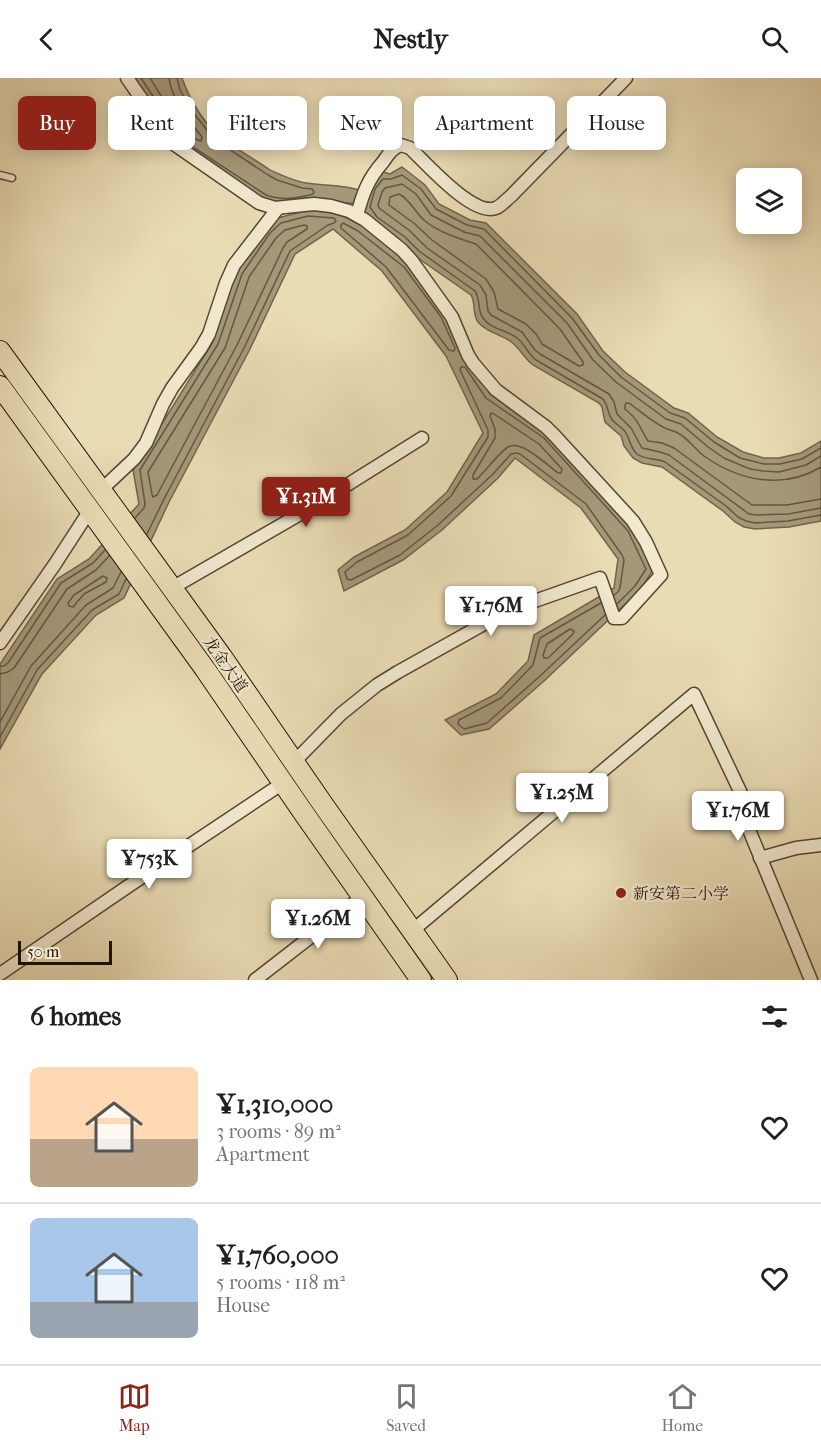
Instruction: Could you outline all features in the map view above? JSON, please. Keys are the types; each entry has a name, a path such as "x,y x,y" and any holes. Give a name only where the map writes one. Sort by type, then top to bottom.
{"main road":[{"name":"龙金大道","path":"0,351 222,657 447,980"},
{"name":"龙金大道","path":"0,386 205,669 421,980"}],"street":[{"path":"127,78 171,142 259,203 278,208 314,204 350,211 402,250 452,317 473,363 496,390 546,427 633,521 646,542 661,575 622,618 614,618 600,578 509,610 377,685 341,714 294,762"},
{"path":"357,215 364,190 373,174 393,149 401,145 410,148 453,190 466,199 483,209 496,208 511,196 626,78"},
{"path":"101,490 134,459 146,443 172,388 209,334 234,265 278,208"},
{"path":"172,588 307,510 422,438"},
{"path":"0,643 56,564 95,517"},
{"path":"412,931 694,694 748,808 745,820 811,980"},
{"path":"0,974 283,783"},
{"path":"760,858 796,848 821,846"},
{"path":"255,980 362,897"}],"lane":[{"path":"0,175 12,178"}],"water":[{"path":"134,78 182,78 190,96 146,96"},
{"path":"195,106 207,123 207,150 240,150 270,170 288,178 306,183 341,186 362,191 358,203 331,200 284,205 263,201 191,150 195,150"},
{"path":"402,167 425,185 439,204 470,220 486,223 577,314 603,351 625,372 674,408 688,413 717,437 743,452 764,458 779,458 801,453 821,441 821,521 789,527 755,529 744,527 662,467 642,463 633,458 624,446 621,436 605,422 599,403 533,365 510,341 481,325 476,319 471,295 415,256 401,241 373,222 364,211 370,186 380,171 390,174"},
{"path":"308,210 334,211 362,226 409,262 447,314 466,358 490,394 548,434 633,528 653,570 640,590 544,681 489,729 461,735 445,720 496,694 528,661 534,635 614,588 618,559 581,508 515,458 498,478 442,530 403,560 344,591 338,570 354,557 405,530 447,492 483,433 446,356 382,271 333,229 295,254 249,351 169,502 124,598 96,615 42,674 0,749 0,664 57,579 89,559 139,504 133,470 213,342 236,271 278,218"}],"place":[{"name":"新安第二小学","path":"621,893"}]}
